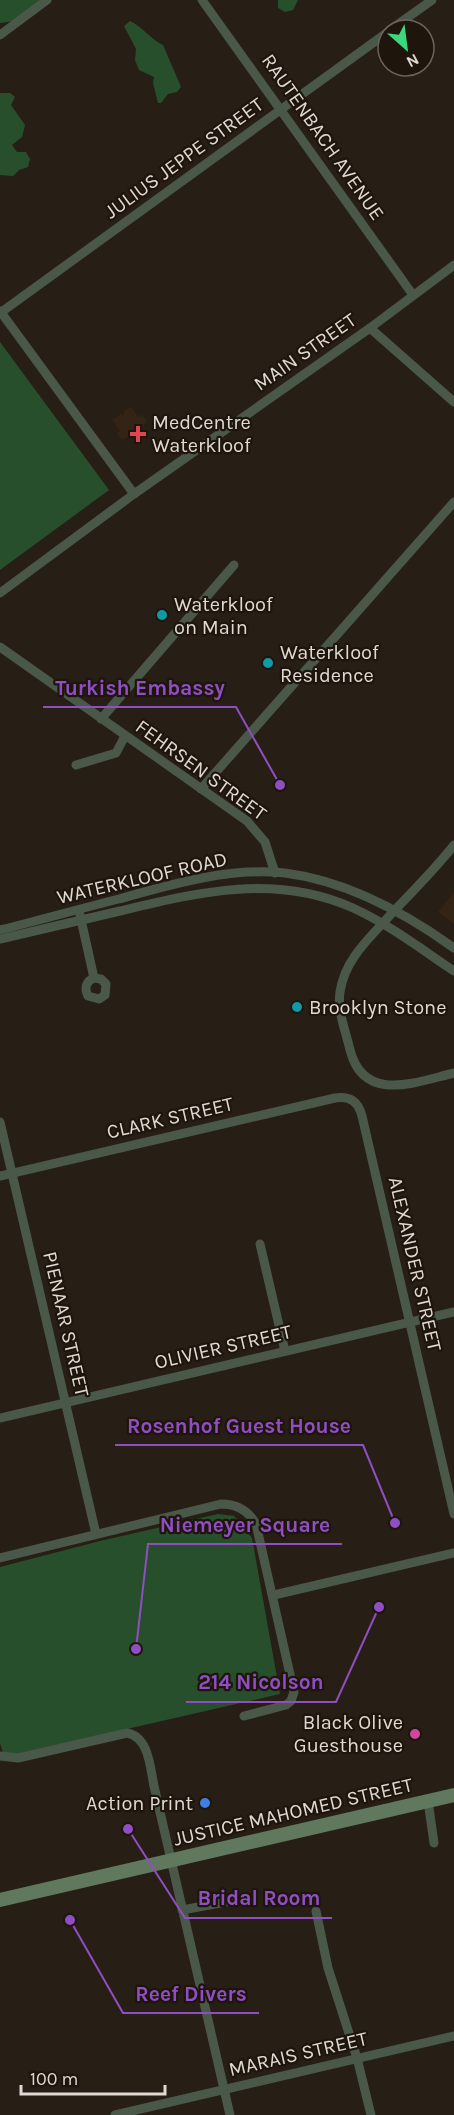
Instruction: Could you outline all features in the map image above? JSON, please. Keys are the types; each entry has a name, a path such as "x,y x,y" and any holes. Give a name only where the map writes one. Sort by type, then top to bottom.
{"main road":[{"name":"JUSTICE MAHOMED STREET","path":"0,1900 454,1795"}],"street":[{"path":"0,35 47,0"},
{"name":"RAUTENBACH AVENUE","path":"202,0 413,295"},
{"name":"JULIUS JEPPE STREET","path":"407,18 432,0"},
{"name":"JULIUS JEPPE STREET","path":"0,312 376,40"},
{"name":"MAIN STREET","path":"0,593 134,494 370,328 454,265"},
{"path":"0,312 134,494"},
{"path":"370,328 454,402"},
{"path":"201,789 454,502"},
{"path":"101,719 234,565"},
{"name":"FEHRSEN STREET","path":"0,647 242,816 259,833 270,853 275,873"},
{"path":"76,765 116,753 125,736"},
{"path":"454,845 360,947 346,969 339,994 339,1008 354,1064 367,1079 385,1085 405,1084 454,1073"},
{"name":"WATERKLOOF ROAD","path":"0,930 214,876 275,873 309,878 364,896 395,910"},
{"name":"WATERKLOOF ROAD","path":"0,939 205,892 249,888 292,891 339,903 383,923"},
{"path":"130,896 132,908"},
{"path":"79,909 94,978"},
{"path":"395,910 454,948"},
{"path":"383,923 454,971"},
{"name":"CLARK STREET","path":"0,1176 335,1098 349,1098"},
{"name":"ALEXANDER STREET","path":"349,1098 360,1110 454,1514"},
{"name":"PIENAAR STREET","path":"0,1122 96,1534"},
{"path":"260,1244 285,1351"},
{"name":"OLIVIER STREET","path":"0,1418 454,1312"},
{"path":"0,1558 220,1504 238,1506 248,1512 256,1524 274,1595 294,1697 281,1707 244,1716"},
{"path":"274,1595 454,1553"},
{"path":"0,1756 18,1758 121,1733 131,1733 139,1738 145,1748 230,2115"},
{"path":"428,1801 434,1843"},
{"path":"182,1910 242,1899"},
{"path":"316,1911 333,1985 357,2058 371,2115"},
{"name":"MARAIS STREET","path":"115,2115 454,2036"}],"shaded area":[{"name":"MedCentre Waterkloof","path":"131,407 139,417 142,415 147,421 142,429 122,440 117,433 120,431 112,420 121,414 123,416 124,411"},
{"path":"454,892 454,924 438,912"}],"green space":[{"path":"0,0 40,0 15,21 0,23"},
{"path":"278,0 298,0 293,10 285,12 278,8"},
{"path":"130,21 163,45 181,87 177,92 168,94 161,103 158,103 153,83 154,77 139,70 135,60 136,49 124,26"},
{"path":"0,93 10,93 15,97 11,105 25,125 22,137 12,145 17,152 26,152 30,159 28,167 19,170 13,176 0,175"},
{"path":"0,342 109,490 0,570"},
{"path":"218,1514 234,1516 252,1538 280,1694 4,1757 0,1743 0,1567"}],"place":[{"name":"MedCentre Waterkloof","path":"138,434"},
{"name":"Waterkloof on Main","path":"162,615"},
{"name":"Waterkloof Residence","path":"268,663"},
{"name":"Turkish Embassy","path":"280,785"},
{"name":"Brooklyn Stone","path":"297,1007"},
{"name":"Rosenhof Guest House","path":"395,1523"},
{"name":"214 Nicolson","path":"379,1607"},
{"name":"Niemeyer Square","path":"136,1649"},
{"name":"Black Olive Guesthouse","path":"415,1734"},
{"name":"Action Print","path":"205,1803"},
{"name":"Bridal Room","path":"128,1829"},
{"name":"Reef Divers","path":"70,1920"}]}
